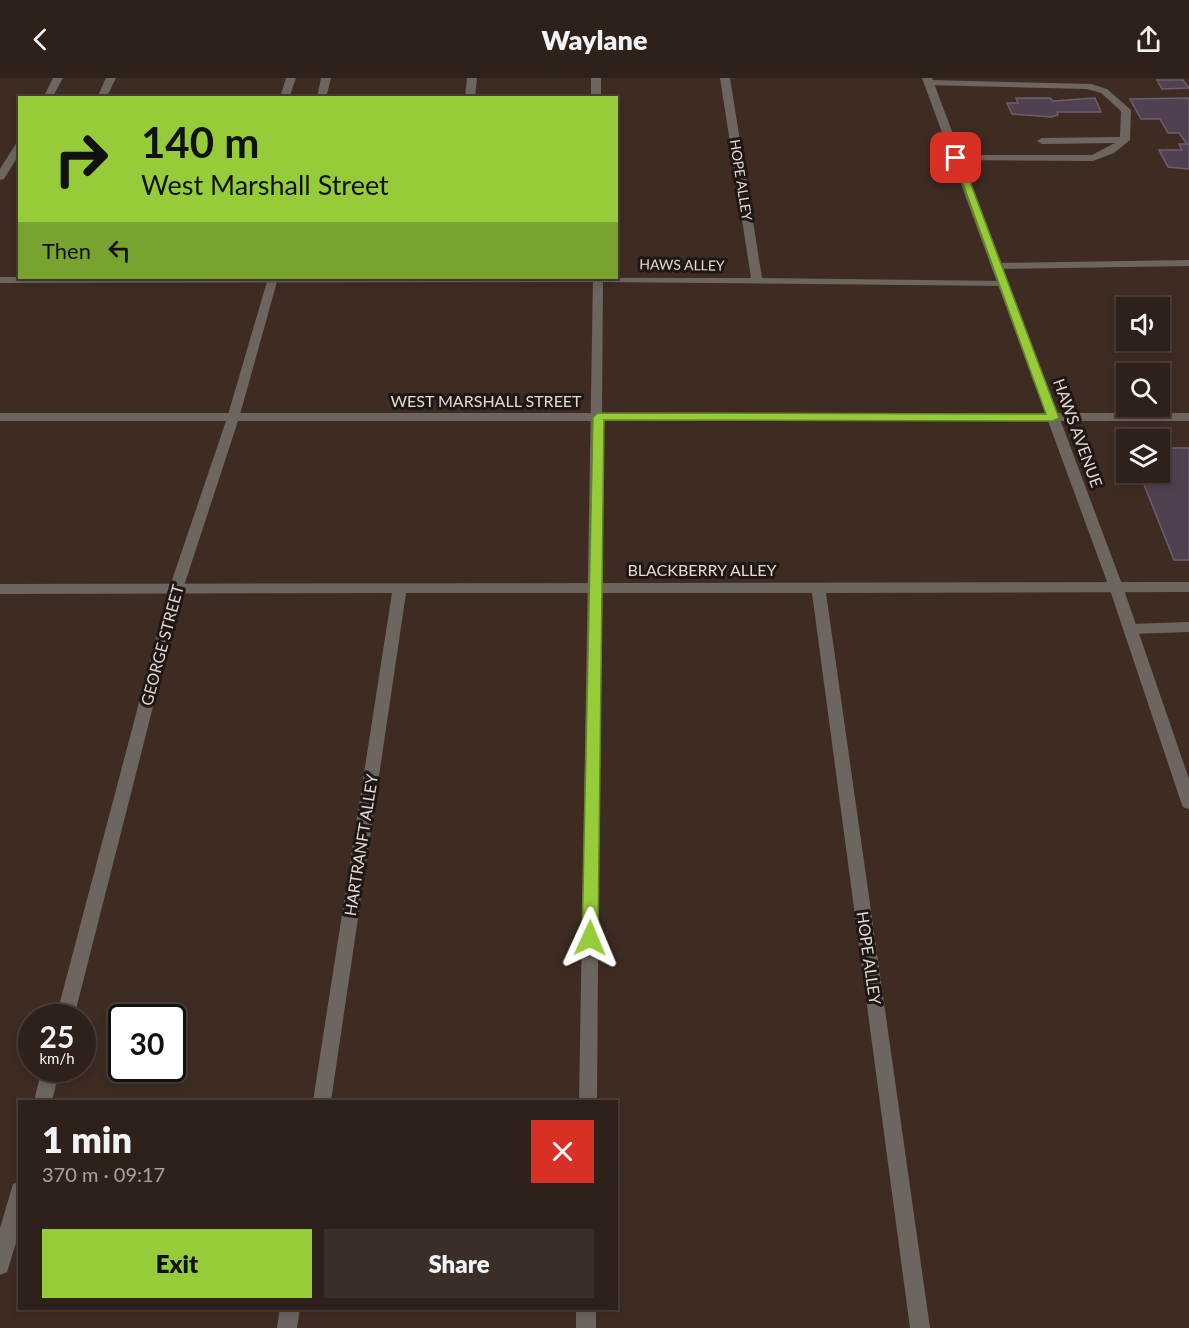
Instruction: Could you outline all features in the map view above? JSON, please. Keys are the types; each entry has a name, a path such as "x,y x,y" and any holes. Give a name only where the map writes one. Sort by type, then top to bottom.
{"street":[{"path":"48,96 58,78"},
{"path":"102,96 111,78"},
{"path":"285,96 291,78"},
{"path":"322,96 326,78"},
{"path":"470,96 472,78"},
{"path":"596,78 596,96"},
{"name":"HOPE ALLEY","path":"725,78 756,281"},
{"path":"928,80 1088,86 1104,91 1126,110 1128,130 1125,140 1114,150 1092,158 956,158"},
{"name":"HAWS AVENUE","path":"928,80 1116,587 1189,802"},
{"path":"1042,141 1125,140"},
{"path":"0,177 18,147"},
{"path":"996,266 1189,263"},
{"name":"HAWS ALLEY","path":"618,278 1003,285"},
{"name":"GEORGE STREET","path":"68,1004 176,589 233,418 272,279"},
{"name":"HAWS ALLEY","path":"0,280 454,279"},
{"path":"588,1100 598,279"},
{"name":"WEST MARSHALL STREET","path":"0,417 1189,417"},
{"name":"HOPE ALLEY","path":"818,587 920,1328"},
{"name":"BLACKBERRY ALLEY","path":"0,589 1189,587"},
{"name":"HARTRANFT ALLEY","path":"322,1100 400,588"},
{"path":"1130,629 1187,631"},
{"path":"43,1100 48,1082"},
{"path":"0,1265 18,1198"},
{"path":"287,1328 290,1310"},
{"path":"586,1310 586,1328"}],"building":[{"path":"1157,80 1183,80 1189,88 1162,89"},
{"path":"1016,98 1050,98 1053,101 1095,98 1101,112 1057,112 1058,115 1051,117 1012,114 1007,103 1018,103"},
{"path":"1189,98 1189,169 1168,167 1159,150 1182,150 1179,144 1187,144 1179,133 1168,133 1160,119 1141,119 1130,99"},
{"path":"1170,448 1189,448 1189,560 1174,560 1143,483 1170,483"}],"route":[{"path":"590,938 598,417 1053,418 956,158"}]}
